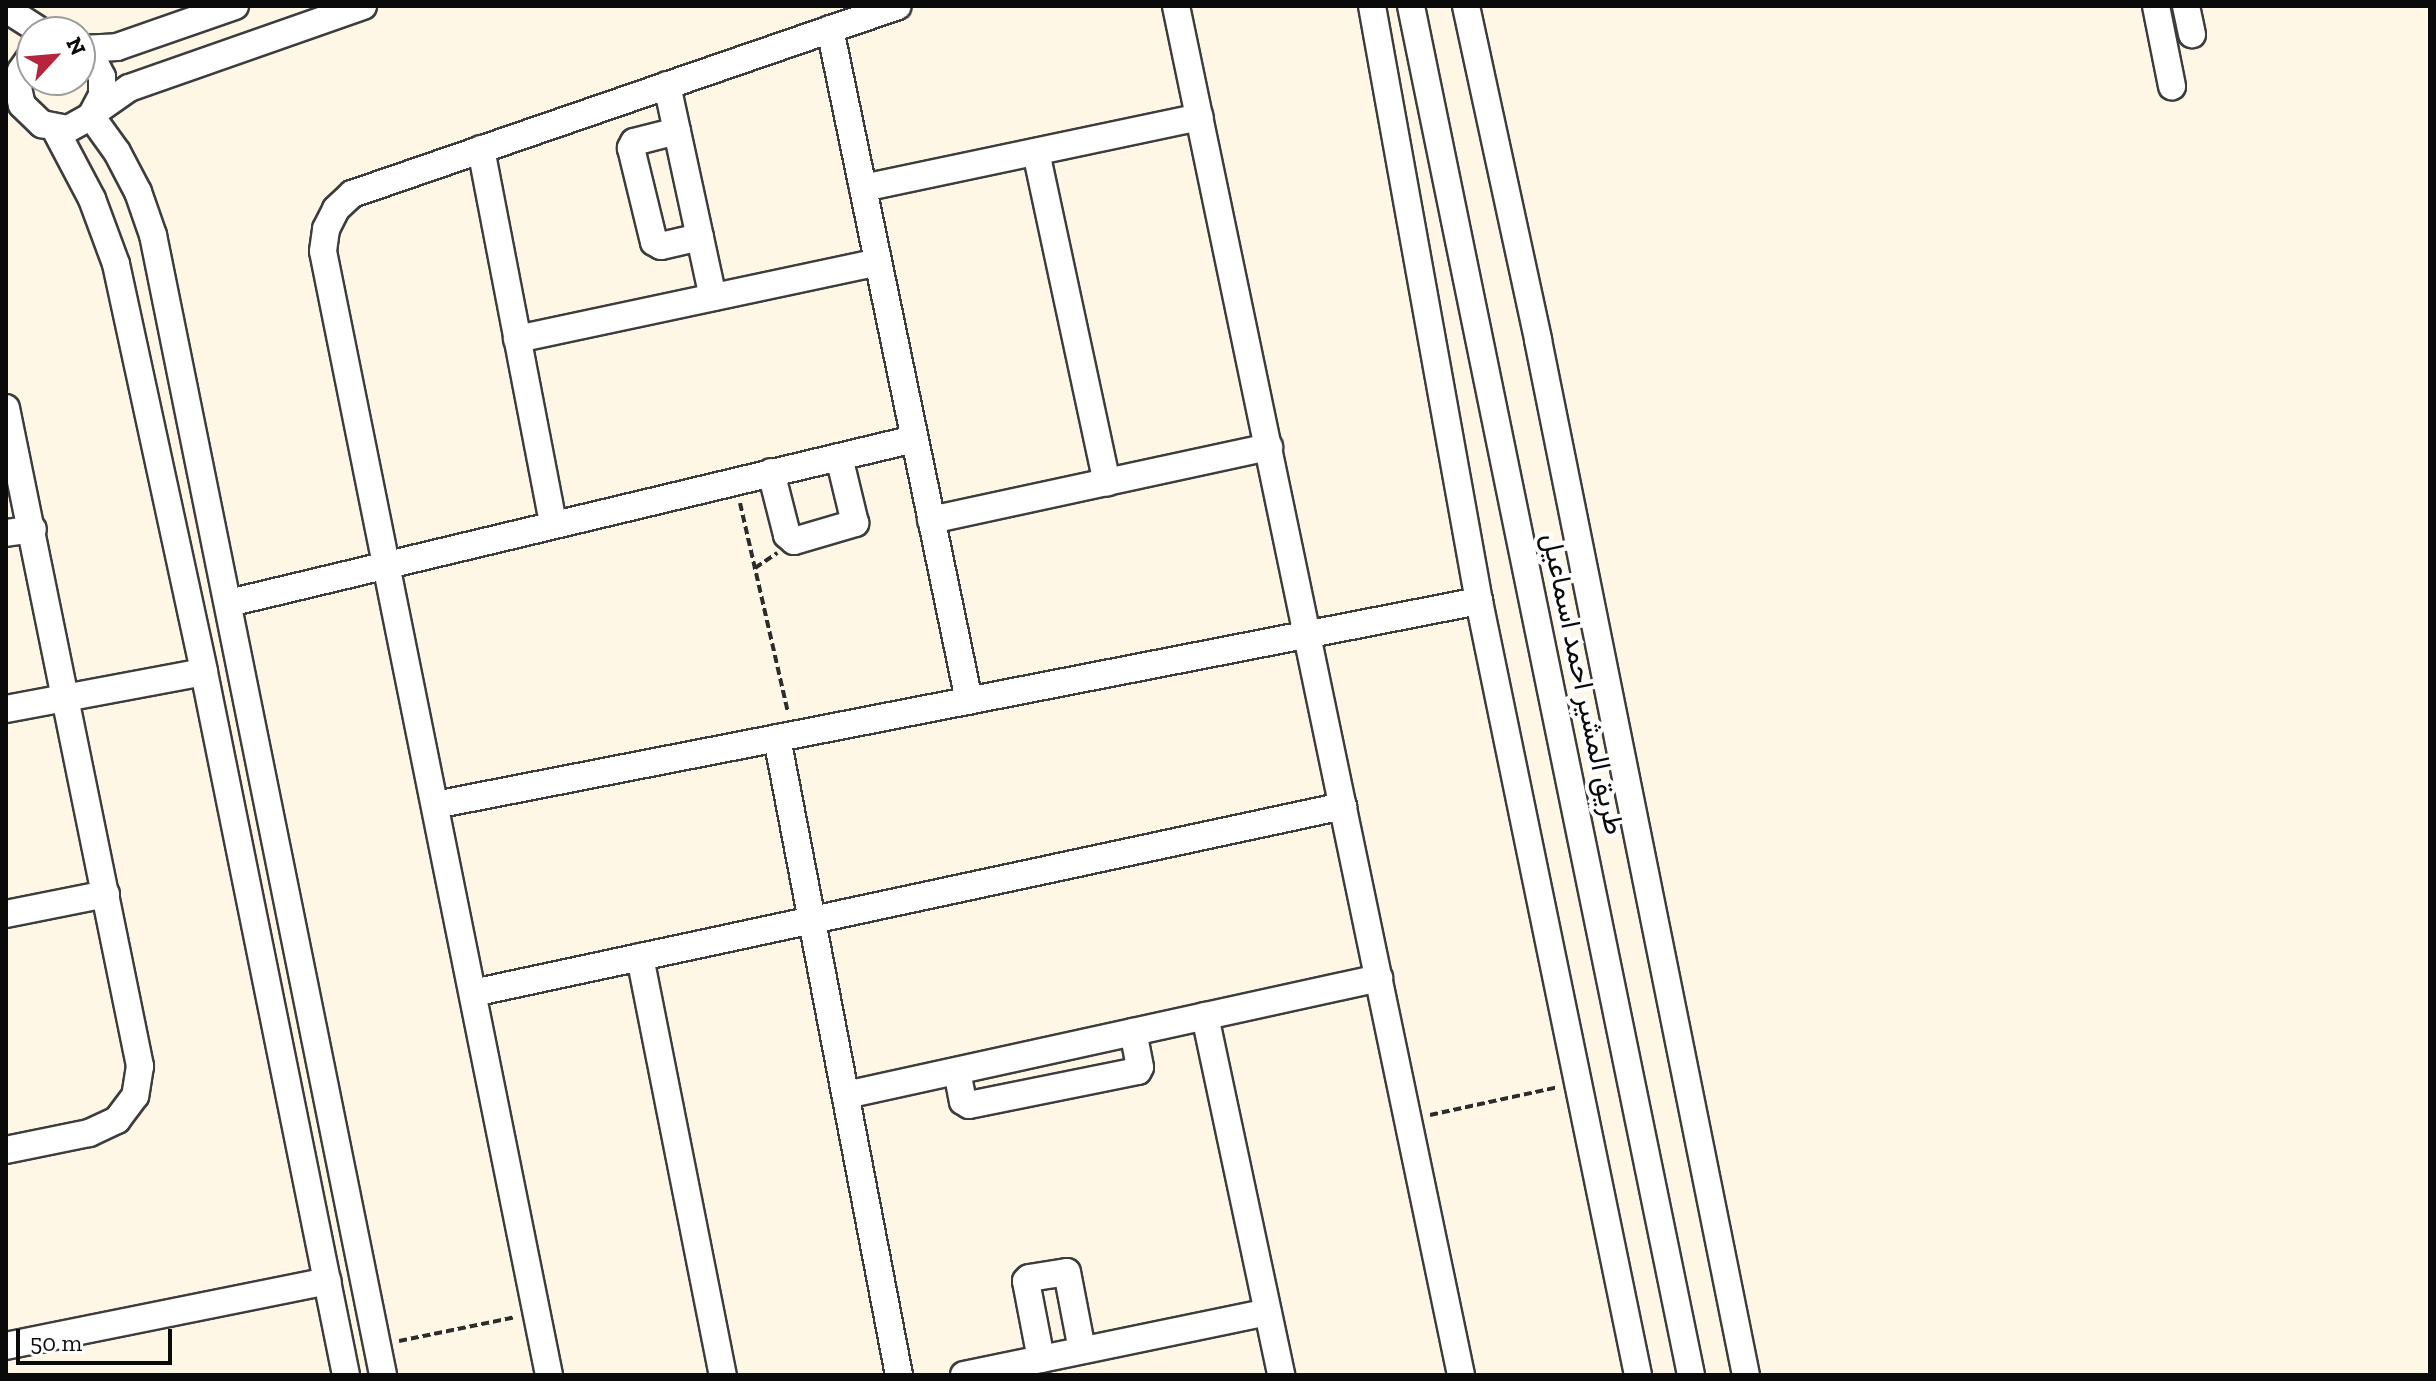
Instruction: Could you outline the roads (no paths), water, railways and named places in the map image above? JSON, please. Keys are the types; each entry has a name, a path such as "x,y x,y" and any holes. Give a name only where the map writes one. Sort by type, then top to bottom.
{"street":[{"path":"96,48 117,47 235,6"},
{"path":"6,80 31,116 55,129 68,129 129,88 363,6"},
{"path":"549,1375 323,251 326,229 336,209 352,194 898,6"},
{"path":"1176,6 1461,1375"},
{"path":"1372,6 1479,601 1638,1375"},
{"name":"طريق المشير احمد اسماعيل","path":"1411,6 1691,1375"},
{"name":"طريق المشير احمد اسماعيل","path":"1466,6 1538,340 1746,1375"},
{"path":"2156,6 2172,86"},
{"path":"2186,6 2192,34"},
{"path":"830,29 969,701"},
{"path":"93,114 102,95 102,77 96,65"},
{"path":"667,85 713,297"},
{"path":"20,96 22,105"},
{"path":"93,114 124,166 153,235 383,1375"},
{"path":"863,188 1200,117"},
{"path":"55,129 92,199 116,264 204,672 346,1375"},
{"path":"677,131 634,142 631,148 654,242 661,246 700,237"},
{"path":"481,149 553,524"},
{"path":"1036,152 1107,482"},
{"path":"517,339 878,262"},
{"path":"6,408 140,1066 135,1096 117,1120 89,1133 6,1150"},
{"path":"229,603 914,439"},
{"path":"931,520 1269,447"},
{"path":"771,472 787,535 794,541 855,523 839,457"},
{"path":"6,533 33,529"},
{"path":"435,805 1479,601"},
{"path":"6,709 204,672"},
{"path":"785,737 813,920 899,1375"},
{"path":"473,993 1343,806"},
{"path":"6,914 106,894"},
{"path":"640,957 723,1375"},
{"path":"846,1095 1379,978"},
{"path":"1205,1016 1281,1375"},
{"path":"957,1071 963,1101 969,1105 1138,1071 1133,1032"},
{"path":"1041,1359 1026,1281 1029,1278 1067,1272 1082,1350"},
{"path":"6,1346 327,1281"},
{"path":"964,1375 1268,1312"}]}
